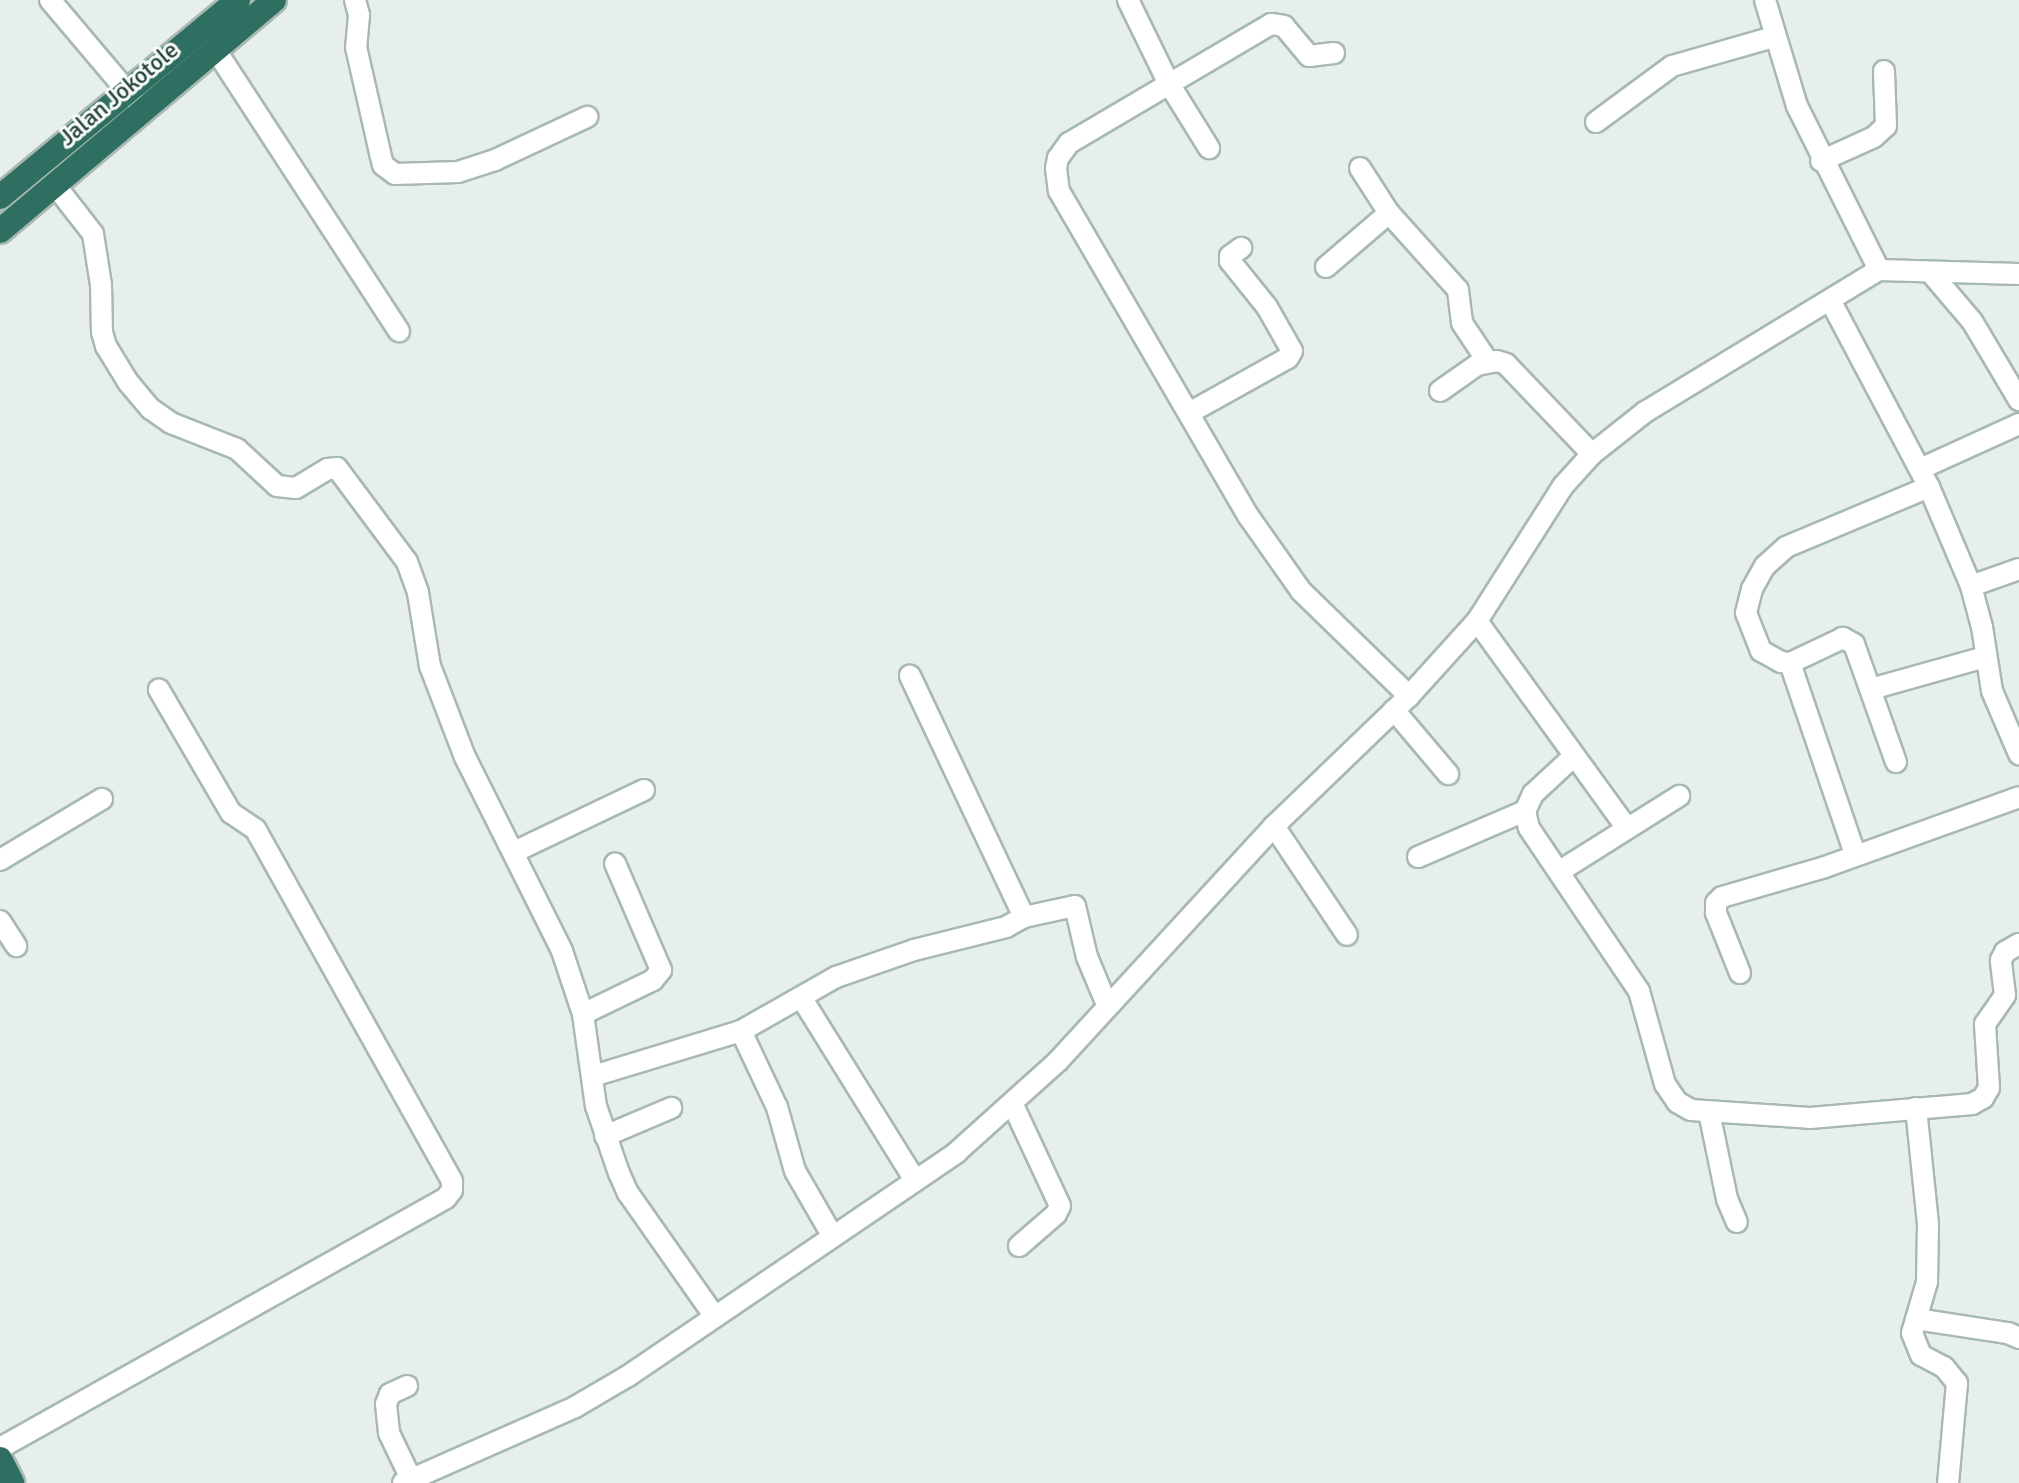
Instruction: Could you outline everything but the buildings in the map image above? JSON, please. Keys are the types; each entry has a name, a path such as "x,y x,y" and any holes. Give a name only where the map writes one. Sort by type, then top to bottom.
{"highway":[{"name":"Jalan Jokotole","path":"0,231 55,185 134,101 238,0"},
{"name":"Jalan Jokotole","path":"0,197 134,101 215,49 274,0"},
{"path":"0,1459 12,1483"}],"street":[{"path":"50,0 134,101"},
{"path":"355,0 359,15 356,47 380,153 383,165 395,174 458,172 495,160 587,117"},
{"path":"1128,0 1168,82 1209,148"},
{"path":"1765,0 1797,106 1821,161 1879,270"},
{"path":"1334,53 1303,53 1278,22 1168,82 1069,143 1058,158 1059,191 1249,517 1301,591 1401,703 1448,774"},
{"path":"1596,122 1672,66 1774,37"},
{"path":"215,49 399,331"},
{"path":"1821,161 1874,137 1886,126 1884,71"},
{"path":"1360,168 1389,213 1458,290 1462,323 1488,362"},
{"path":"55,185 93,234 106,346 128,382 151,409 171,423 237,449 277,486 296,488 328,469 337,468 407,562 418,593 430,666 477,786 514,852 562,951 583,1014 596,1106 628,1193 715,1317"},
{"path":"1326,267 1389,213"},
{"path":"1189,413 1288,358 1292,351 1267,307 1230,261 1230,256 1241,248"},
{"path":"407,1386 390,1394 386,1404 389,1433 416,1480 575,1407 628,1376 957,1152 1013,1105 1108,1007 1274,826 1401,703 1477,621 1563,486 1592,454 1645,412 1879,270 2019,274"},
{"path":"1931,273 1972,321 2019,400"},
{"path":"1830,300 1925,478 1971,586 1982,627 1992,691 2019,754"},
{"path":"1440,391 1477,365 1488,362 1506,364 1592,454"},
{"path":"1896,762 1854,644 1843,638 1790,663 1781,662 1761,651 1746,613 1752,589 1765,566 1786,547 1925,478 2019,424"},
{"path":"1971,586 2019,569"},
{"path":"1477,621 1627,828"},
{"path":"1871,689 1985,657"},
{"path":"1790,663 1855,854"},
{"path":"910,676 1024,917"},
{"path":"0,1448 446,1198 452,1190 452,1181 255,829 231,813 159,690"},
{"path":"1574,756 1533,794 1525,811 1529,828 1645,1003 1665,1084 1677,1102 1691,1110 1810,1118 1972,1104 1983,1098 1989,1088 1985,1024 2005,995 2001,960 2011,946 2019,944"},
{"path":"514,852 644,790"},
{"path":"1560,871 1679,796"},
{"path":"1740,973 1716,913 1716,903 1722,897 1825,867 2019,797"},
{"path":"0,860 102,799"},
{"path":"1418,857 1525,811"},
{"path":"1274,826 1347,935"},
{"path":"583,1014 653,980 661,970 615,863"},
{"path":"593,1076 741,1031 836,977 914,950 1006,927 1024,917 1075,906 1087,957 1108,1007"},
{"path":"0,921 16,946"},
{"path":"801,997 915,1180"},
{"path":"741,1031 777,1107 795,1171 832,1235"},
{"path":"1013,1105 1060,1206 1019,1246"},
{"path":"605,1136 671,1108"},
{"path":"1916,1108 1928,1225 1927,1282 1912,1333 1921,1355 1927,1361 1944,1367 1957,1383 1948,1483"},
{"path":"1709,1112 1727,1199 1737,1222"},
{"path":"1916,1319 2008,1333 2019,1338"}]}
